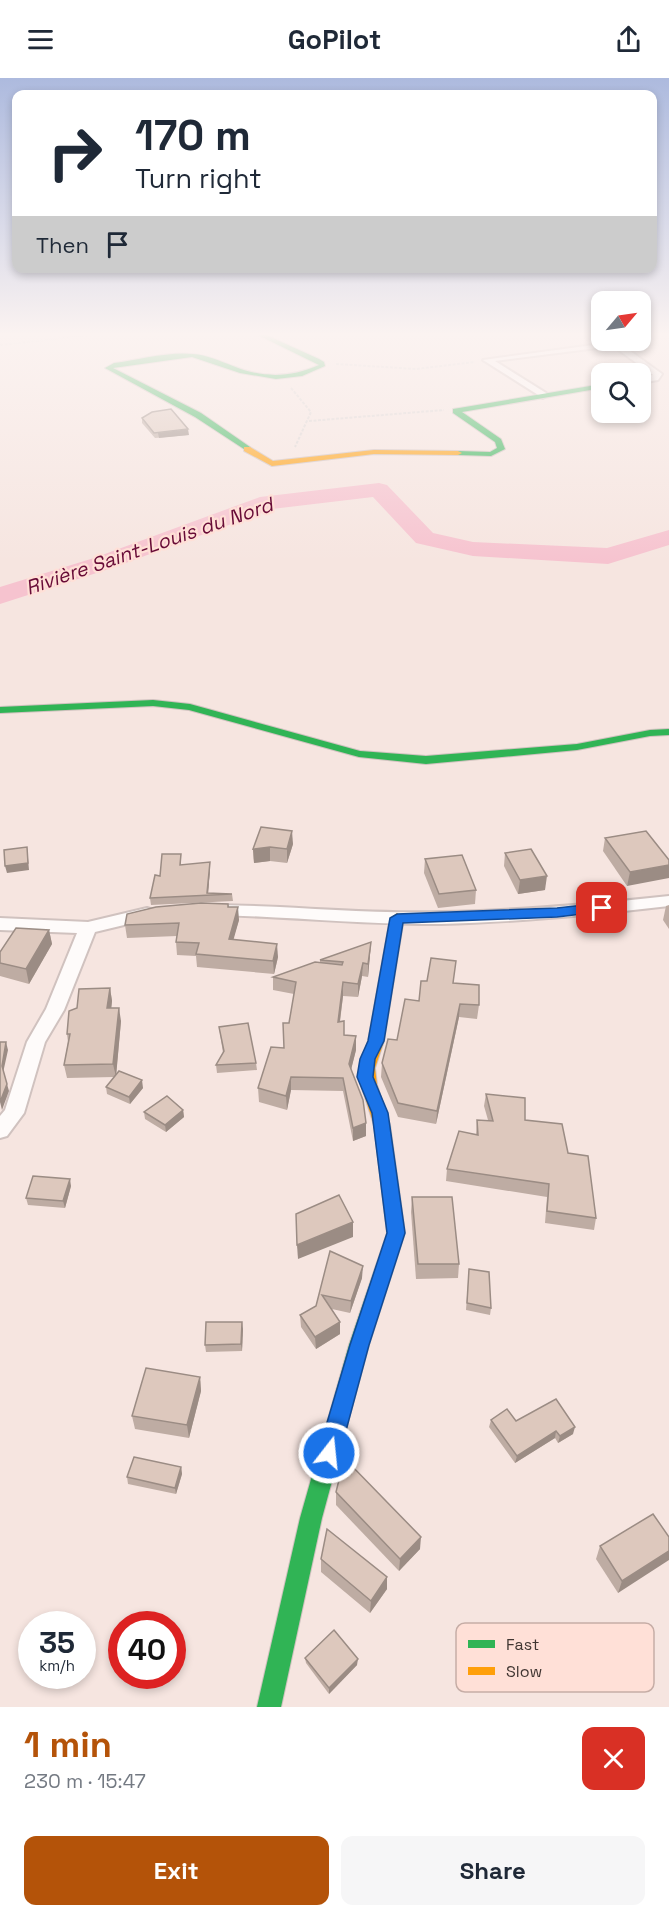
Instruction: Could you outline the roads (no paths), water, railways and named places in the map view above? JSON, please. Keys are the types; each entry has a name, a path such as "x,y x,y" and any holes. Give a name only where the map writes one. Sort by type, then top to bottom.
{"street":[{"path":"188,410 264,461 272,464 374,452 474,455 491,454 501,449 498,441 458,414 457,410"},
{"path":"0,711 153,703 190,707 359,754 426,760 577,747 650,733 669,732"},
{"path":"202,909 291,911 336,917 397,918 557,913 669,901"},
{"path":"0,924 88,928 168,911"},
{"path":"269,1707 311,1518 359,1345 396,1233 380,1113 365,1077 368,1059 376,1041 397,918"},
{"path":"0,1130 14,1113 36,1042 55,1010 88,928"}],"waterway":[{"name":"Rivière Saint-Louis du Nord","path":"0,596 103,563 268,502 379,490 425,538 473,549 608,556 669,537"}]}
